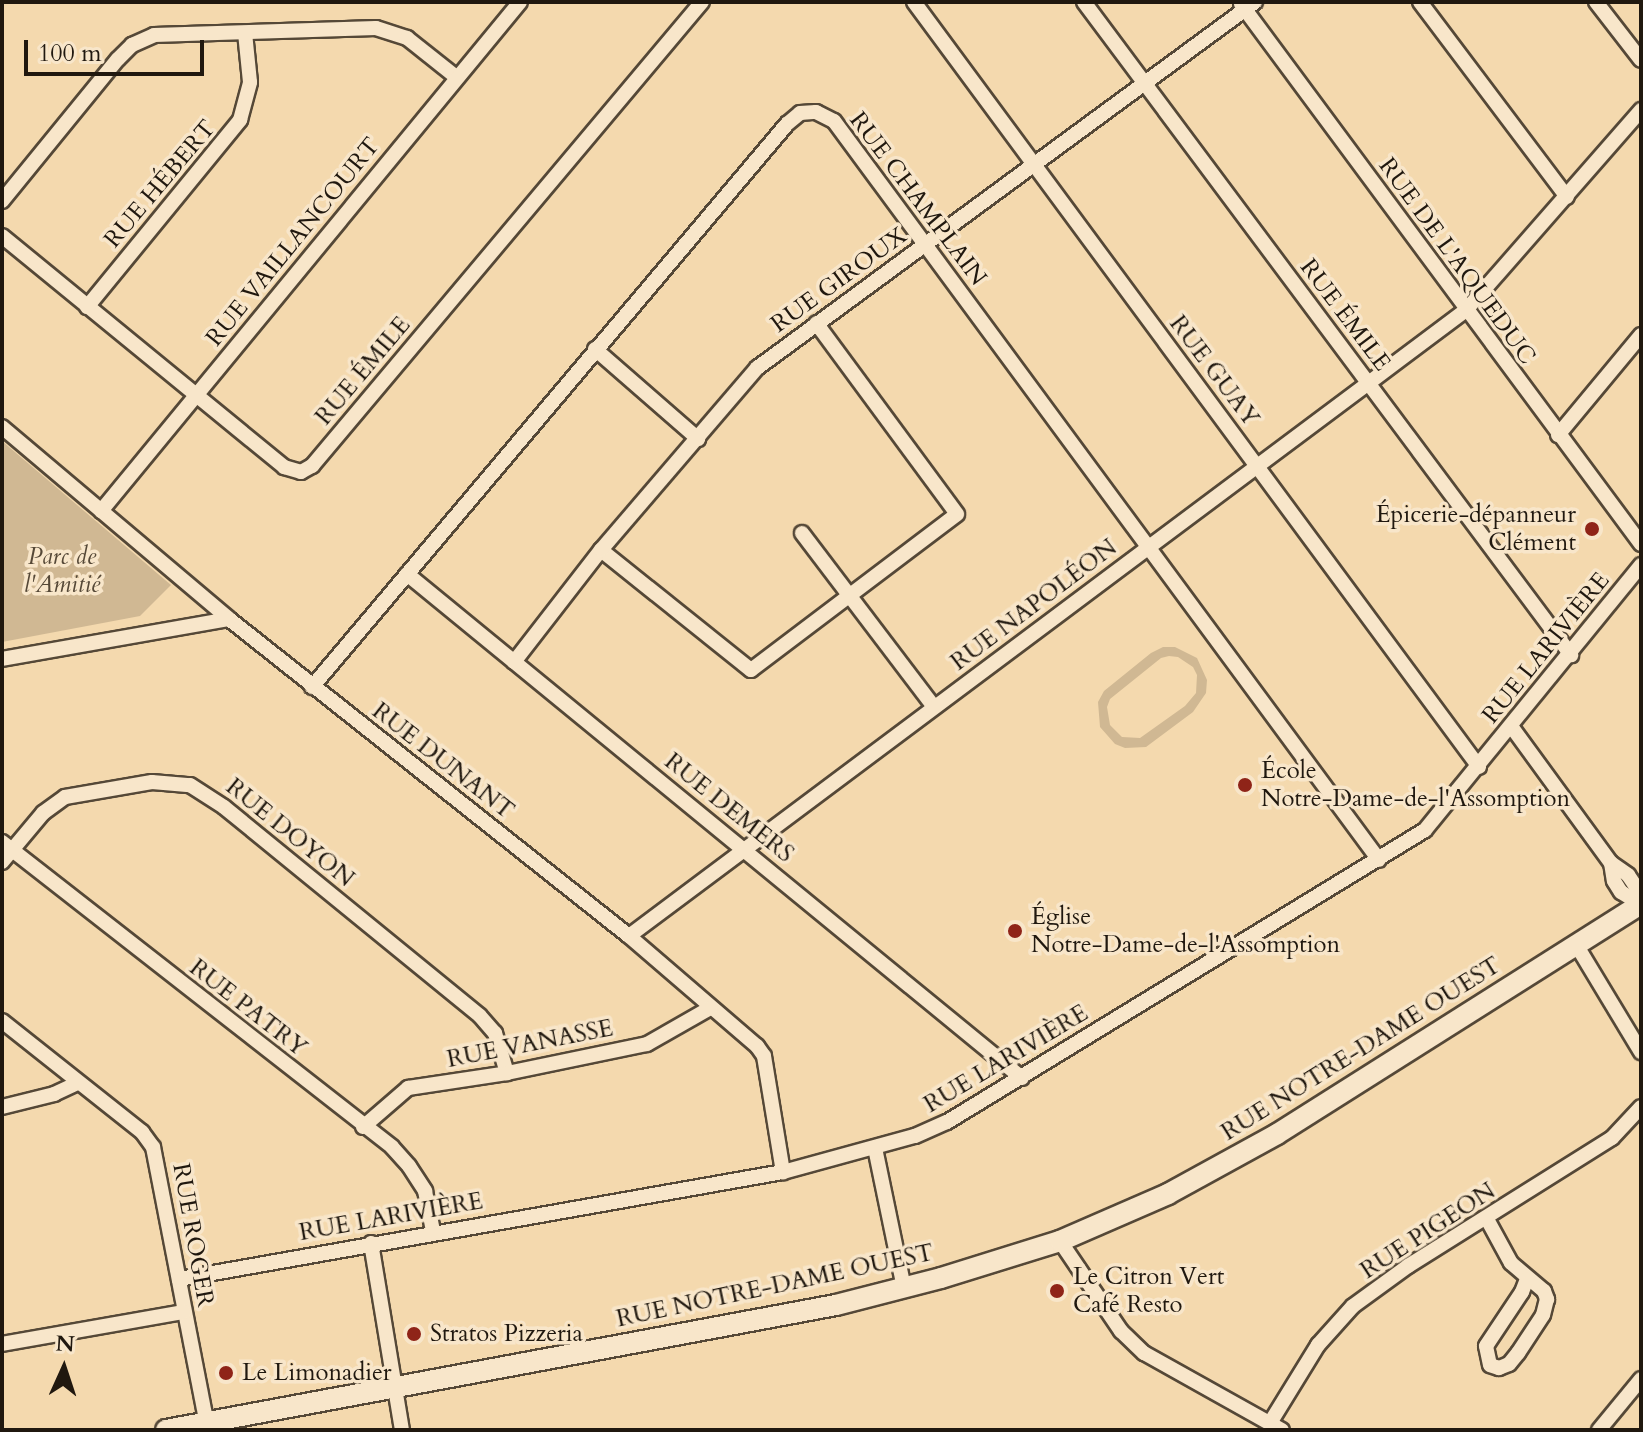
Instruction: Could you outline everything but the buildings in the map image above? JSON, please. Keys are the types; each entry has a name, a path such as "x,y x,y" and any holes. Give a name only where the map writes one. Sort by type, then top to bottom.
{"street":[{"name":"RUE VAILLANCOURT","path":"101,511 520,2"},
{"name":"RUE ÉMILE","path":"2,236 195,397 284,467 301,472 312,466 702,2"},
{"name":"RUE GUAY","path":"914,2 1479,767"},
{"name":"RUE ÉMILE","path":"1084,2 1571,655"},
{"path":"1420,2 1567,197"},
{"path":"1596,2 1641,60"},
{"name":"RUE GIROUX","path":"514,662 601,550 757,368 1247,4"},
{"name":"RUE DE L'AQUEDUC","path":"1247,4 1466,310 1641,544"},
{"path":"2,201 132,45 165,33 368,27 407,38 456,77"},
{"name":"RUE HÉBERT","path":"87,307 240,120 250,82 245,33"},
{"name":"RUE NAPOLÉON","path":"629,936 1466,310 1641,110"},
{"name":"RUE CHAMPLAIN","path":"312,687 787,124 800,113 816,112 834,121 1379,860"},
{"path":"601,550 751,670 957,514 816,323"},
{"path":"1558,435 1641,335"},
{"path":"595,349 698,439"},
{"name":"RUE DUNANT","path":"2,427 229,619 629,936 757,1046 764,1056 783,1172"},
{"path":"802,533 934,707"},
{"name":"RUE LARIVIÈRE","path":"179,1279 433,1231 783,1172 875,1148 947,1122 1425,830 1571,655 1641,565"},
{"name":"RUE DEMERS","path":"407,574 1022,1078"},
{"path":"2,659 229,619"},
{"path":"1511,726 1611,863 1633,882 1641,904"},
{"name":"RUE DOYON","path":"2,862 7,846 65,797 171,780 190,785 224,807 480,1016 495,1033 507,1073"},
{"name":"RUE PATRY","path":"7,846 409,1166 425,1191 433,1231"},
{"name":"RUE NOTRE-DAME OUEST","path":"166,1430 207,1426 394,1385 654,1341 904,1288 1060,1241 1152,1202 1261,1143 1641,904"},
{"path":"1577,946 1641,1052"},
{"name":"RUE VANASSE","path":"363,1127 408,1088 507,1073 647,1044 710,1008"},
{"name":"RUE ROGER","path":"2,1021 142,1132 153,1147 207,1426"},
{"path":"2,1107 54,1094 78,1083"},
{"name":"RUE PIGEON","path":"1276,1426 1300,1370 1346,1313 1408,1266 1612,1138 1641,1107"},
{"path":"875,1148 904,1288"},
{"path":"1487,1219 1511,1263 1544,1291 1546,1307 1509,1364 1499,1368 1490,1365 1486,1346 1522,1292 1527,1279"},
{"path":"1060,1241 1121,1331 1144,1353 1276,1426"},
{"path":"371,1243 402,1430"},
{"path":"2,1344 184,1312"},
{"path":"1599,1430 1641,1379"}],"green space":[{"name":"Parc de l'Amitié","path":"2,441 171,585 140,616 2,642"},
{"path":"1163,647 1175,647 1197,658 1207,680 1206,693 1193,712 1146,747 1125,748 1115,744 1100,727 1098,702 1104,691","holes":["1178,657 1193,667 1197,675 1196,693 1185,706 1140,738 1122,737 1110,725 1107,707 1110,699 1161,658"]}],"place":[{"name":"Épicerie-dépanneur Clément","path":"1592,529"},
{"name":"École Notre-Dame-de-l'Assomption","path":"1245,785"},
{"name":"Église Notre-Dame-de-l'Assomption","path":"1015,931"},
{"name":"Le Citron Vert Café Resto","path":"1057,1291"},
{"name":"Stratos Pizzeria","path":"414,1334"},
{"name":"Le Limonadier","path":"226,1373"}]}
